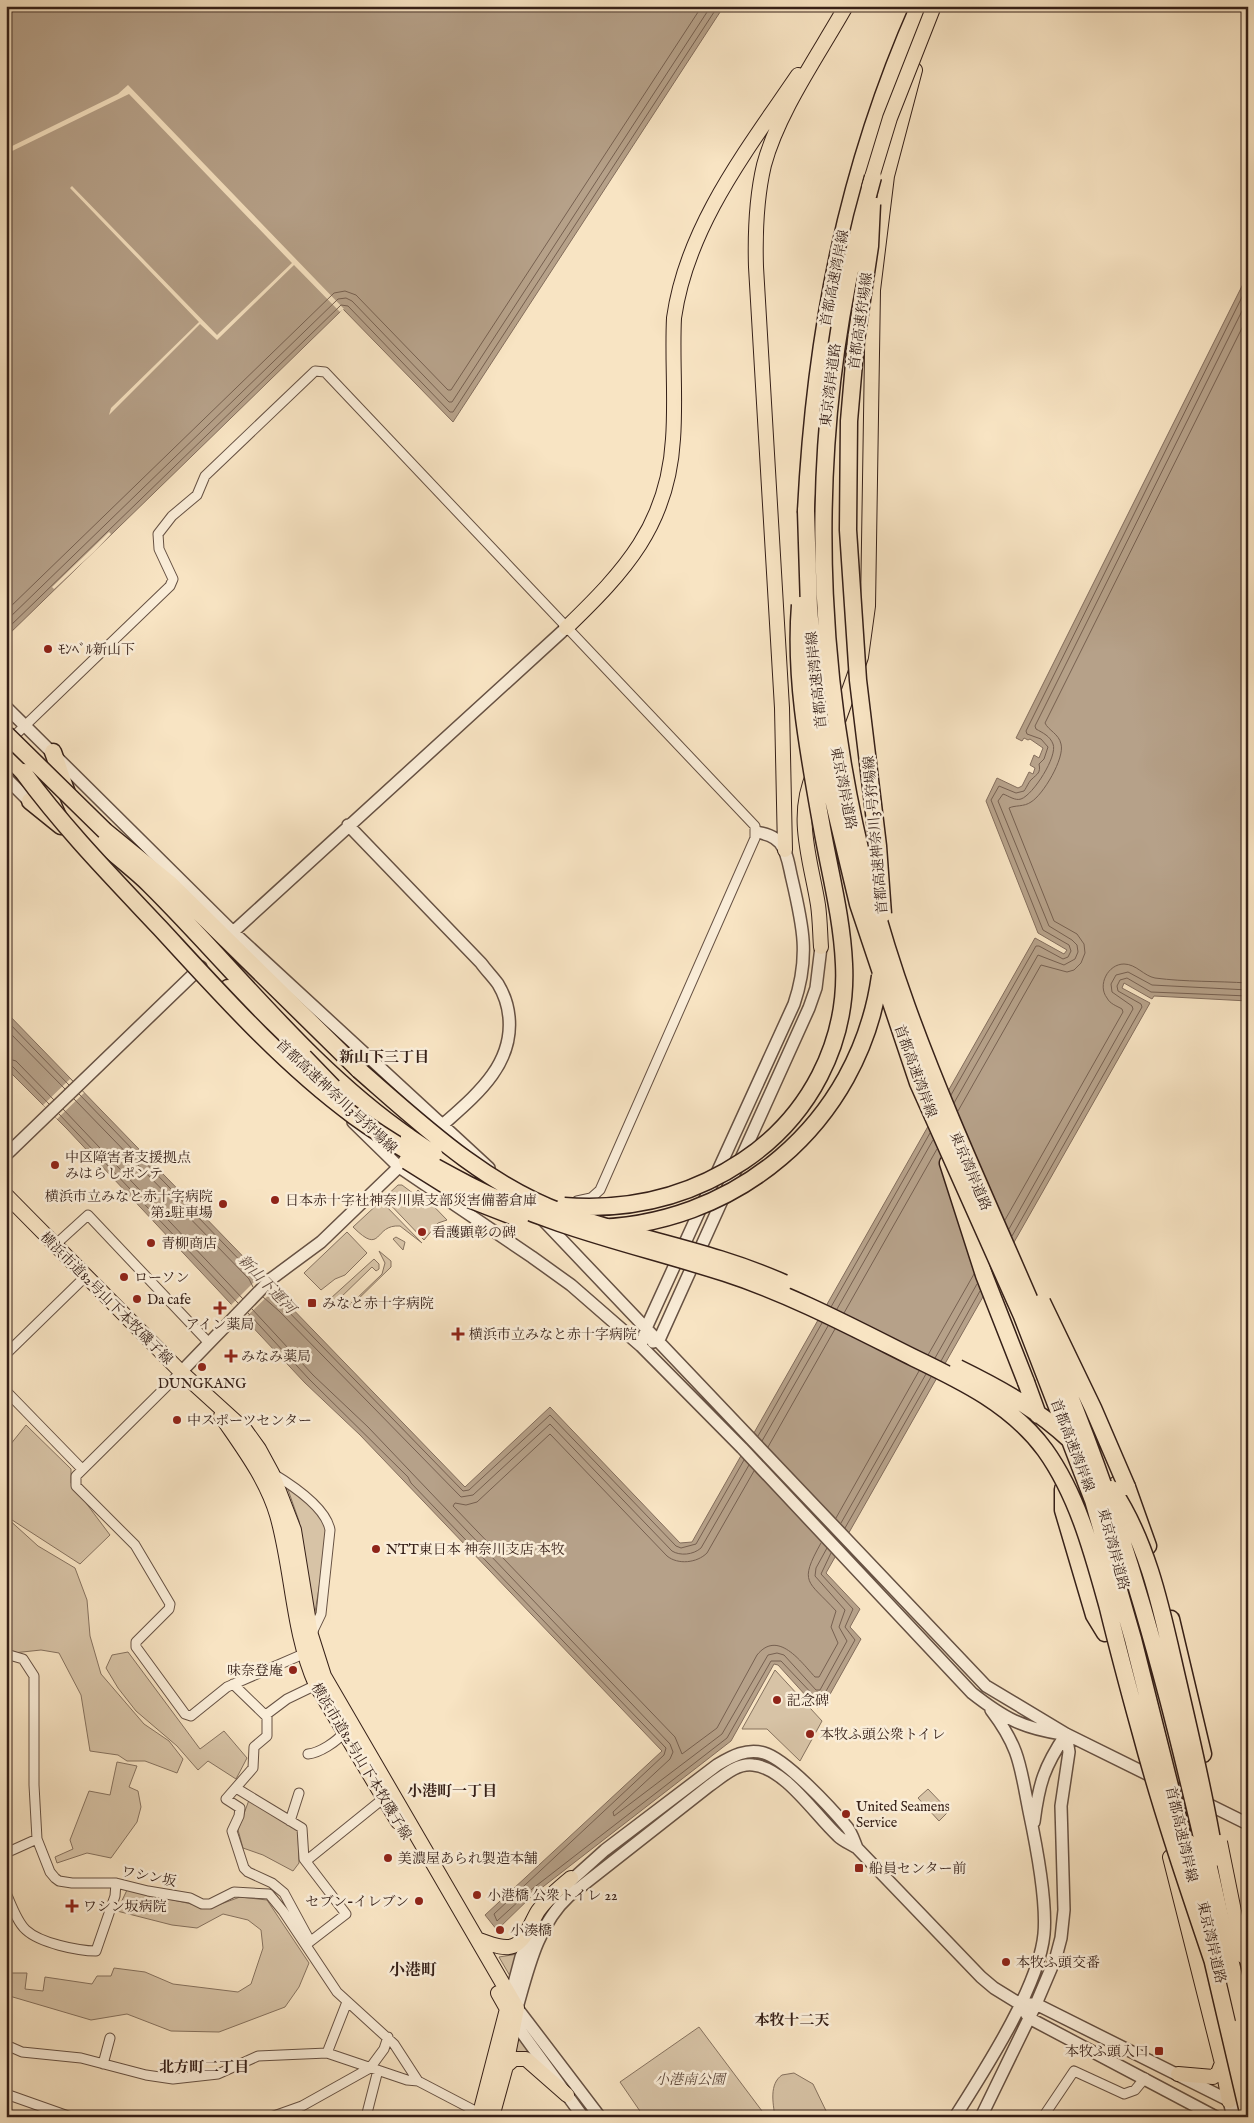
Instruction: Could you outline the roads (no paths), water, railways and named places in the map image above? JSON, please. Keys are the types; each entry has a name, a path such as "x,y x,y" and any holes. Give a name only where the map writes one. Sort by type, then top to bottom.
{"highway":[{"name":"首都高速湾岸線","path":"919,6 898,57 867,145 836,264 817,368 806,511 806,560 818,709 834,803 858,904 871,946 933,1119 1026,1326 1094,1500 1156,1723 1206,1966 1248,2111"},
{"name":"首都高速湾岸線","path":"940,6 888,131 853,248 844,296 827,441 824,502 824,591 832,700 853,821 880,927 925,1054 1073,1403 1122,1541 1166,1694 1241,1978 1248,2037"},
{"name":"首都高速狩場線","path":"848,465 852,377 870,246 873,177"},
{"name":"首都高速神奈川3号狩場線","path":"6,754 316,1079 376,1136 421,1171 483,1206 535,1222 579,1228 624,1227 645,1224 686,1213 755,1178 794,1146 824,1112 852,1064 871,1017 878,987 883,930 881,876 858,680 850,586 848,465"},
{"name":"首都高速神奈川3号狩場線","path":"6,734 409,1137 470,1176 524,1198 585,1208 628,1205 684,1192 735,1166 782,1130 814,1087 830,1056 838,1030 843,1003 844,964 838,913 808,748 802,695 799,613 806,511"},
{"path":"53,752 74,810 107,849 148,883 309,1052 361,1101 409,1137"},
{"path":"23,772 69,831 223,996 308,1078 353,1115 388,1139 469,1185 520,1210 561,1226 722,1272 800,1302 957,1379 998,1404 1022,1424 1042,1446 1057,1468 1078,1514 1102,1588 1206,1966"},
{"path":"30,801 142,888 366,1121 421,1171"},
{"path":"105,831 170,884 359,1070 428,1130 505,1185 563,1213 734,1262 802,1292 1003,1391 1059,1430 1084,1454 1121,1503 1139,1540 1151,1572 1204,1794 1241,1978"},
{"path":"933,1119 984,1275 1046,1436 1166,1841"},
{"path":"992,1213 1049,1315 1094,1408 1127,1487 1173,1624 1210,1789"}],"main road":[{"path":"566,628 628,564 650,529 662,501 669,473 673,438 674,318 682,278 693,245 728,181 845,6"},
{"path":"785,850 782,708 756,267 757,205 765,164 780,124 845,6"},
{"name":"東京湾岸道路","path":"934,6 903,83 877,158 854,242 835,345 826,417 819,536 822,628 827,682 851,828 865,885 889,963 943,1106 1077,1422 1106,1518 1160,1722 1248,2092"},
{"name":"東京湾岸道路","path":"940,6 916,65 884,158 864,228 853,278 838,368 828,461 826,536 829,626 844,761 857,826 878,911 911,1007 952,1111 1046,1328 1094,1455 1145,1635 1248,2059"},
{"path":"821,947 818,905 808,856 804,821 806,794 848,697 861,657 866,624 869,574 871,359 876,261 889,168 916,65"},
{"name":"横浜市道82号山下本牧磯子線","path":"6,1195 181,1372 246,1431 272,1472 294,1530 311,1635 309,1652 479,1940 512,2004"},
{"path":"1046,1328 1070,1377 1099,1448 1210,1789 1243,1956 1241,1978"},
{"name":"横浜市道82号山下本牧磯子線","path":"209,1399 251,1460 266,1487 285,1546 316,1685 512,2004"},
{"path":"1106,1518 1166,1841 1206,1966 1230,2101"},
{"path":"479,1940 512,1947 520,1942 542,1906 552,1894 571,1878"},
{"path":"484,2116 506,2066 514,2024 512,2004"},
{"path":"484,2116 512,2004"},
{"path":"506,2066 514,2059 526,2059 567,2095"},
{"path":"1178,2074 1213,2077 1218,2073 1222,2063"}],"street":[{"path":"6,744 170,586 173,578 158,549 158,534 172,516 197,495 205,476 315,371 325,372 751,821 757,832 772,836 785,850 803,927 805,945 801,984 791,1012 647,1326 641,1346"},
{"path":"233,932 566,628"},
{"path":"6,707 233,932 539,1215 647,1326 852,1547 986,1686 1066,1734 1248,1824"},
{"path":"6,778 201,967 399,1167 570,1285 641,1346 742,1448 960,1681 987,1705 1006,1730 1023,1771 1044,1916 1044,1935 1038,1964 1020,2004 955,2117"},
{"path":"309,1652 232,1684 191,1716 185,1714 136,1647 136,1642 169,1609 170,1604 135,1545 76,1486 76,1476 181,1372 238,1312 268,1283 320,1242 486,1084 499,1066 507,1045 510,1029 508,1006 499,986 481,963 348,825"},
{"path":"539,1215 553,1204 588,1199 600,1190 757,832"},
{"path":"641,1346 659,1340 809,1008 818,974 821,947"},
{"path":"6,1155 201,967"},
{"path":"55,1245 88,1215 209,1343"},
{"path":"6,1354 85,1277"},
{"path":"6,1391 82,1469"},
{"path":"272,1472 294,1486 325,1516 329,1523 330,1530 320,1614 311,1635"},
{"name":"ワシン坂","path":"6,1654 23,1659 34,1676 34,1784 37,1838 50,1872 59,1881 116,1883 190,1898 202,1904 210,1904 234,1892 269,1894 308,1943"},
{"path":"232,1684 267,1717"},
{"path":"316,1685 287,1699 272,1709 267,1717 267,1736 254,1747 252,1768 226,1799 240,1808 239,1816 232,1831 244,1868 248,1872 272,1883 284,1893 308,1943 346,2002 388,2037 401,2052 418,2081"},
{"path":"987,1705 1028,1728 1066,1734"},
{"path":"308,1754 314,1754 340,1738 344,1732"},
{"path":"1033,1831 1041,1780 1049,1759 1066,1734"},
{"path":"981,2117 1036,2004 1056,1957 1062,1929 1061,1806 1069,1752 1066,1734"},
{"path":"600,2117 512,2004 521,1957 531,1933 542,1915 571,1878 718,1765 731,1757 748,1752 765,1753 782,1762 848,1829 857,1848"},
{"path":"512,2004 536,1947 564,1900 733,1770 753,1765 774,1772 839,1837 857,1848 976,1972 994,1988 1020,2004 1029,2018 1216,2117"},
{"path":"236,1788 302,1828 306,1861 346,1914 308,1943"},
{"path":"290,1821 299,1793"},
{"path":"306,1861 384,1798"},
{"path":"6,1853 37,1838"},
{"path":"6,1893 24,1929 31,1934 78,1951 96,1951 115,1896 116,1883"},
{"path":"327,2052 346,2002"},
{"path":"1020,2004 1036,2004 1248,2111"},
{"path":"514,2024 583,2117"},
{"path":"366,2117 374,2069 388,2037"},
{"path":"103,2064 110,2038"},
{"path":"6,2045 22,2052 81,2058 146,2075 185,2078 218,2074 258,2056 327,2052 407,2080 418,2081 484,2116"},
{"path":"271,2117 302,2106 374,2069"},
{"path":"1043,2117 1074,2070 1124,2094 1135,2090 1145,2078"},
{"path":"6,2094 71,2117"},
{"path":"1230,2101 1233,2117"},
{"path":"1192,2104 1198,2117"}],"water":[{"path":"6,6 724,6 453,422 343,309 6,637"},
{"path":"1248,274 1248,1001 1154,996 1152,999 1124,983 1122,988 1150,1003 826,1573 860,1609 850,1627 861,1639 824,1705 817,1708 778,1665 774,1664 731,1741 535,1893 497,1930 485,1915 662,1751 360,1435 305,1383 67,1129 6,1068 6,1012 262,1276 260,1278 281,1300 283,1299 465,1487 550,1407 680,1543 692,1542 1035,938 1064,954 1067,950 1038,933 986,801 997,778 1018,788 1022,786 1029,772 1033,774 1035,768 1030,765 1034,755 1039,758 1043,748 1030,739 1024,738 1022,741 1016,738"}],"place":[{"name":"ﾓﾝﾍﾞﾙ新山下","path":"48,649"},
{"name":"中区障害者支援拠点 みはらしポンテ","path":"55,1165"},
{"name":"日本赤十字社神奈川県支部災害備蓄倉庫","path":"275,1200"},
{"name":"横浜市立みなと赤十字病院 第2駐車場","path":"223,1204"},
{"name":"看護顕彰の碑","path":"422,1232"},
{"name":"青柳商店","path":"151,1243"},
{"name":"ローソン","path":"124,1277"},
{"name":"Da cafe","path":"137,1299"},
{"name":"みなと赤十字病院","path":"312,1303"},
{"name":"アイン薬局","path":"220,1308"},
{"name":"横浜市立みなと赤十字病院","path":"458,1334"},
{"name":"みなみ薬局","path":"231,1356"},
{"name":"DUNGKANG","path":"202,1367"},
{"name":"中スポーツセンター","path":"177,1420"},
{"name":"NTT東日本 神奈川支店 本牧","path":"376,1549"},
{"name":"味奈登庵","path":"293,1670"},
{"name":"記念碑","path":"777,1700"},
{"name":"本牧ふ頭公衆トイレ","path":"810,1734"},
{"name":"United Seamens Service","path":"846,1814"},
{"name":"美濃屋あられ製造本舗","path":"388,1858"},
{"name":"船員センター前","path":"859,1868"},
{"name":"小港橋 公衆トイレ 22","path":"477,1895"},
{"name":"セブン-イレブン","path":"419,1901"},
{"name":"ワシン坂病院","path":"72,1906"},
{"name":"小湊橋","path":"500,1930"},
{"name":"本牧ふ頭交番","path":"1006,1962"},
{"name":"本牧ふ頭入口","path":"1159,2051"}],"district":[{"name":"新山下三丁目","path":"384,1057"},
{"name":"小港町一丁目","path":"452,1791"},
{"name":"小港町","path":"413,1969"},
{"name":"本牧十二天","path":"792,2020"},
{"name":"北方町二丁目","path":"204,2067"}],"water label":[{"name":"新山下運河","path":"267,1284"}],"park label":[{"name":"小港南公園","path":"690,2079"}]}
